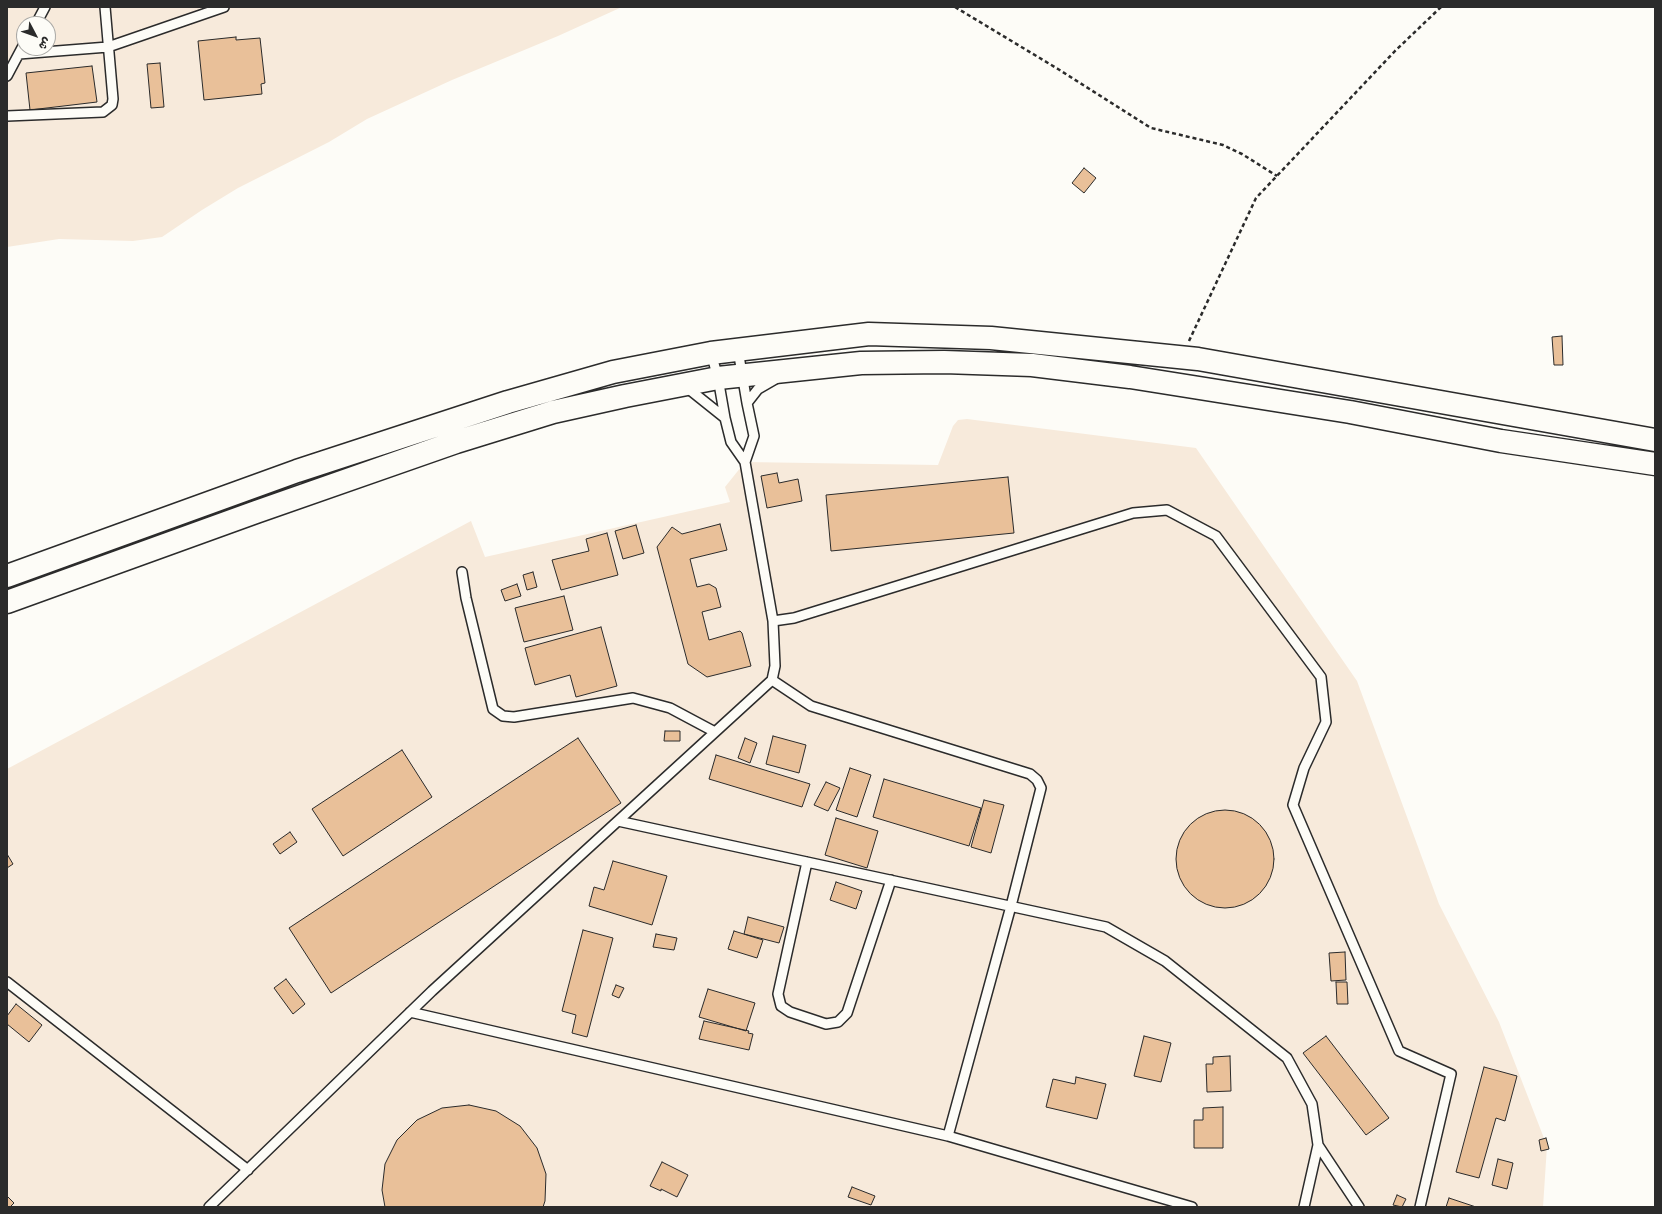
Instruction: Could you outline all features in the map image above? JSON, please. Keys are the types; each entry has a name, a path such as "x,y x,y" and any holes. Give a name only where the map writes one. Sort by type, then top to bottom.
{"main road":[{"path":"7,576 297,471 508,402 605,374 711,353 869,334 991,338 1181,358 1655,440"},
{"path":"7,602 456,442 553,412 718,378 861,363 944,362 1032,365 1130,376 1350,412 1501,441 1655,464"},
{"path":"297,471 304,495"}],"lane":[{"path":"40,16 45,7"},
{"path":"7,116 103,112 112,105 113,99 105,7"},
{"path":"56,51 108,47 224,7"},
{"path":"7,76 17,56"},
{"path":"738,350 754,436 745,462"},
{"path":"209,1207 410,1012 772,680 775,666 773,622 745,462 730,442 718,378 711,353"},
{"path":"747,403 758,389 775,379 800,369"},
{"path":"684,386 726,418"},
{"path":"773,622 794,618 1134,513 1167,510 1216,536 1321,677 1326,722 1304,768 1293,805 1399,1050 1451,1074 1420,1207"},
{"path":"462,572 466,598 493,709 503,716 514,717 633,698 670,708 715,732"},
{"path":"772,680 811,706 1030,774 1037,780 1041,788 1011,906 948,1136"},
{"path":"618,821 1106,927 1165,961 1287,1058 1312,1104 1318,1145 1304,1207"},
{"path":"807,862 778,994 781,1006 790,1012 826,1024 838,1022 847,1013 891,880"},
{"path":"7,982 248,1170"},
{"path":"410,1012 948,1136 1192,1207"},
{"path":"1318,1145 1359,1207"}],"path":[{"path":"955,7 1058,69 1151,128 1223,145 1242,154 1277,176"},
{"path":"1181,358 1256,198 1395,51 1441,7"}],"shaded area":[{"path":"7,7 622,7 558,36 452,80 367,119 329,142 238,188 162,237 133,241 59,239 7,247"},
{"path":"967,419 1196,448 1357,681 1439,904 1499,1022 1547,1146 1543,1207 7,1207 7,769 471,521 485,557 730,502 725,487 745,462 938,465 953,426 958,420"}],"building":[{"path":"236,37 236,40 260,38 265,83 261,84 262,94 204,100 198,41"},
{"path":"160,63 164,107 151,108 147,64"},
{"path":"92,66 97,102 30,110 26,73"},
{"path":"1084,168 1096,178 1084,193 1072,183"},
{"path":"1562,336 1563,365 1554,365 1552,337"},
{"path":"777,473 779,483 798,479 802,501 767,508 761,476"},
{"path":"1008,477 1014,533 831,551 826,495"},
{"path":"720,524 727,550 690,559 697,587 709,584 716,588 721,607 702,612 709,640 740,631 742,633 751,666 707,677 688,664 657,547 672,527 682,534"},
{"path":"636,525 644,553 623,559 615,531"},
{"path":"607,533 618,575 561,590 552,560 589,551 586,539"},
{"path":"533,572 537,587 527,590 523,575"},
{"path":"517,584 521,596 505,601 501,590"},
{"path":"564,596 573,630 524,642 515,608"},
{"path":"601,627 617,686 576,697 570,675 535,685 525,648"},
{"path":"665,731 680,731 680,741 664,741"},
{"path":"773,736 806,745 799,773 766,764"},
{"path":"578,738 621,803 331,993 289,928"},
{"path":"745,738 757,743 750,763 738,758"},
{"path":"402,750 432,797 343,856 312,809"},
{"path":"716,755 810,784 802,807 709,779"},
{"path":"850,768 871,775 857,817 836,810"},
{"path":"884,779 981,808 969,846 873,817"},
{"path":"826,782 840,788 828,811 814,805"},
{"path":"984,800 1004,805 991,853 971,847"},
{"path":"1225,810 1244,814 1260,824 1270,840 1274,859 1270,878 1260,894 1244,904 1225,908 1206,904 1190,894 1180,878 1176,859 1180,840 1190,824 1206,814"},
{"path":"836,818 878,831 867,868 825,855"},
{"path":"290,832 297,842 280,854 273,844"},
{"path":"7,854 13,864 7,868"},
{"path":"613,861 667,876 652,925 589,906 594,887 604,890"},
{"path":"836,882 862,891 856,909 830,900"},
{"path":"748,917 784,927 779,943 744,934"},
{"path":"583,930 613,938 587,1037 572,1033 576,1015 562,1011"},
{"path":"734,931 763,940 757,958 728,949"},
{"path":"656,934 677,938 674,950 653,947"},
{"path":"1345,952 1346,980 1331,981 1329,953"},
{"path":"286,979 305,1004 293,1014 274,988"},
{"path":"1336,982 1347,982 1348,1004 1337,1004"},
{"path":"616,985 624,988 619,998 612,995"},
{"path":"708,989 755,1003 746,1031 699,1017"},
{"path":"16,1004 42,1025 29,1042 7,1024 7,1016"},
{"path":"704,1021 749,1031 748,1033 753,1034 749,1050 699,1039"},
{"path":"1144,1036 1171,1043 1161,1082 1134,1076"},
{"path":"1326,1036 1389,1118 1366,1135 1303,1053"},
{"path":"1230,1056 1231,1091 1207,1092 1206,1064 1213,1064 1213,1057"},
{"path":"1484,1067 1517,1076 1505,1121 1496,1118 1479,1178 1456,1172"},
{"path":"1076,1077 1106,1084 1097,1119 1046,1107 1053,1079 1075,1084"},
{"path":"469,1105 496,1111 520,1126 537,1148 546,1174 545,1201 543,1207 385,1207 382,1190 385,1164 397,1140 417,1120 442,1108"},
{"path":"1223,1107 1223,1148 1194,1148 1194,1120 1203,1120 1203,1108"},
{"path":"1546,1138 1549,1149 1541,1151 1539,1140"},
{"path":"1498,1159 1513,1163 1507,1189 1492,1185"},
{"path":"662,1162 688,1175 677,1197 661,1189 661,1191 650,1186"},
{"path":"852,1187 875,1196 871,1205 848,1197"},
{"path":"1397,1195 1406,1199 1402,1207 1393,1205"},
{"path":"7,1196 14,1203 10,1207 7,1207"},
{"path":"1449,1198 1476,1207 1446,1207"}]}
